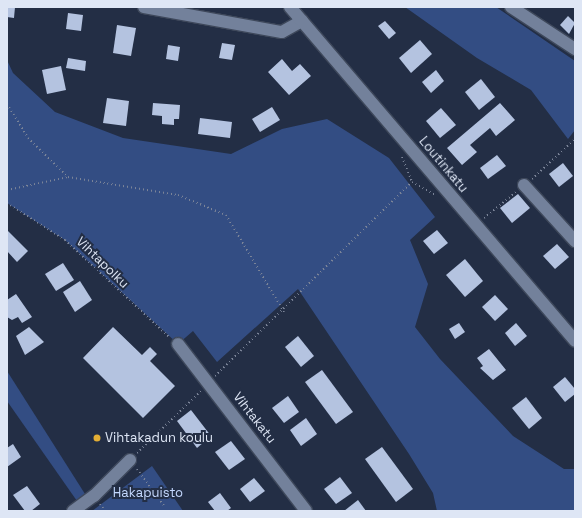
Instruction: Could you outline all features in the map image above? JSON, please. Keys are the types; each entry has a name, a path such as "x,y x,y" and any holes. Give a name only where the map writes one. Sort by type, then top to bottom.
{"street":[{"path":"144,7 282,32 302,21"},
{"name":"Loutinkatu","path":"290,7 575,341"},
{"path":"512,7 575,49"},
{"path":"524,185 575,241"},
{"name":"Vihtakatu","path":"178,344 306,511"},
{"path":"72,511 94,496 130,460"}],"path":[{"path":"7,104 28,138 68,178"},
{"path":"7,190 68,178 178,195 226,215 284,312"},
{"path":"165,507 130,460 284,312 412,182 437,196"},
{"name":"Vihtapolku","path":"7,203 65,240 178,344"}],"green space":[{"path":"405,7 496,7 575,61 575,130 568,139 531,90 477,58"},
{"path":"7,60 13,73 55,112 123,138 231,154 282,129 327,119 389,158 435,217 410,240 428,284 415,327 440,359 513,436 564,469 575,469 575,511 437,511 433,493 409,454 298,289 217,362 193,331 178,344 65,240 7,203"},
{"path":"7,371 85,494 77,501 7,401"},
{"name":"Hakapuisto","path":"152,466 183,511 92,511"}],"building":[{"path":"7,7 15,7 14,18 7,17"},
{"path":"68,13 83,15 81,31 66,29"},
{"path":"568,16 575,23 569,34 560,25"},
{"path":"385,21 396,33 389,39 378,26"},
{"path":"117,25 136,28 131,56 113,53"},
{"path":"420,40 432,54 411,73 399,58"},
{"path":"222,43 235,45 232,60 219,58"},
{"path":"168,45 180,47 178,61 166,59"},
{"path":"68,58 86,61 85,71 66,68"},
{"path":"282,59 292,71 300,64 311,76 289,95 268,72"},
{"path":"61,66 66,90 47,94 42,70"},
{"path":"436,70 444,81 431,93 422,82"},
{"path":"481,79 495,97 479,110 465,92"},
{"path":"107,98 129,101 126,126 103,123"},
{"path":"153,103 180,105 179,119 174,119 174,125 162,124 162,116 152,115"},
{"path":"500,103 515,120 496,136 490,128 470,145 477,152 462,165 447,148"},
{"path":"272,107 280,120 260,132 252,119"},
{"path":"441,108 456,125 440,138 426,121"},
{"path":"200,118 232,122 230,138 198,134"},
{"path":"497,155 506,166 488,179 480,168"},
{"path":"563,163 573,176 559,187 549,174"},
{"path":"518,194 530,208 512,223 500,208"},
{"path":"7,230 28,251 17,262 7,251"},
{"path":"437,230 448,243 434,254 423,241"},
{"path":"557,244 569,257 555,269 543,256"},
{"path":"465,259 483,281 465,297 446,275"},
{"path":"63,263 74,280 56,291 45,274"},
{"path":"80,281 92,300 75,312 63,292"},
{"path":"16,294 32,317 22,323 18,317 12,320 7,317 7,300"},
{"path":"495,295 508,309 495,321 482,307"},
{"path":"459,323 465,332 455,339 449,329"},
{"path":"516,323 527,336 515,346 505,333"},
{"path":"29,327 44,342 25,355 16,336"},
{"path":"113,327 142,355 150,347 157,354 150,361 175,386 143,418 83,358"},
{"path":"298,336 314,356 301,367 285,347"},
{"path":"489,349 506,370 493,380 480,368 483,366 477,358"},
{"path":"322,370 353,412 336,424 305,382"},
{"path":"565,377 575,389 575,394 565,402 553,387"},
{"path":"288,396 299,412 284,423 272,408"},
{"path":"526,397 542,418 529,429 512,408"},
{"path":"191,410 211,436 197,448 177,421"},
{"path":"306,418 317,434 301,446 290,430"},
{"path":"231,441 245,459 229,470 215,452"},
{"path":"13,444 21,457 7,467 7,448"},
{"path":"382,447 413,489 396,502 365,459"},
{"path":"340,477 352,493 336,504 324,489"},
{"path":"254,478 265,491 250,502 240,489"},
{"path":"27,486 40,504 31,511 25,511 13,495"},
{"path":"220,493 231,508 227,511 215,511 208,502"},
{"path":"358,500 366,511 344,511"}],"place":[{"name":"Vihtakadun koulu","path":"97,438"}]}
